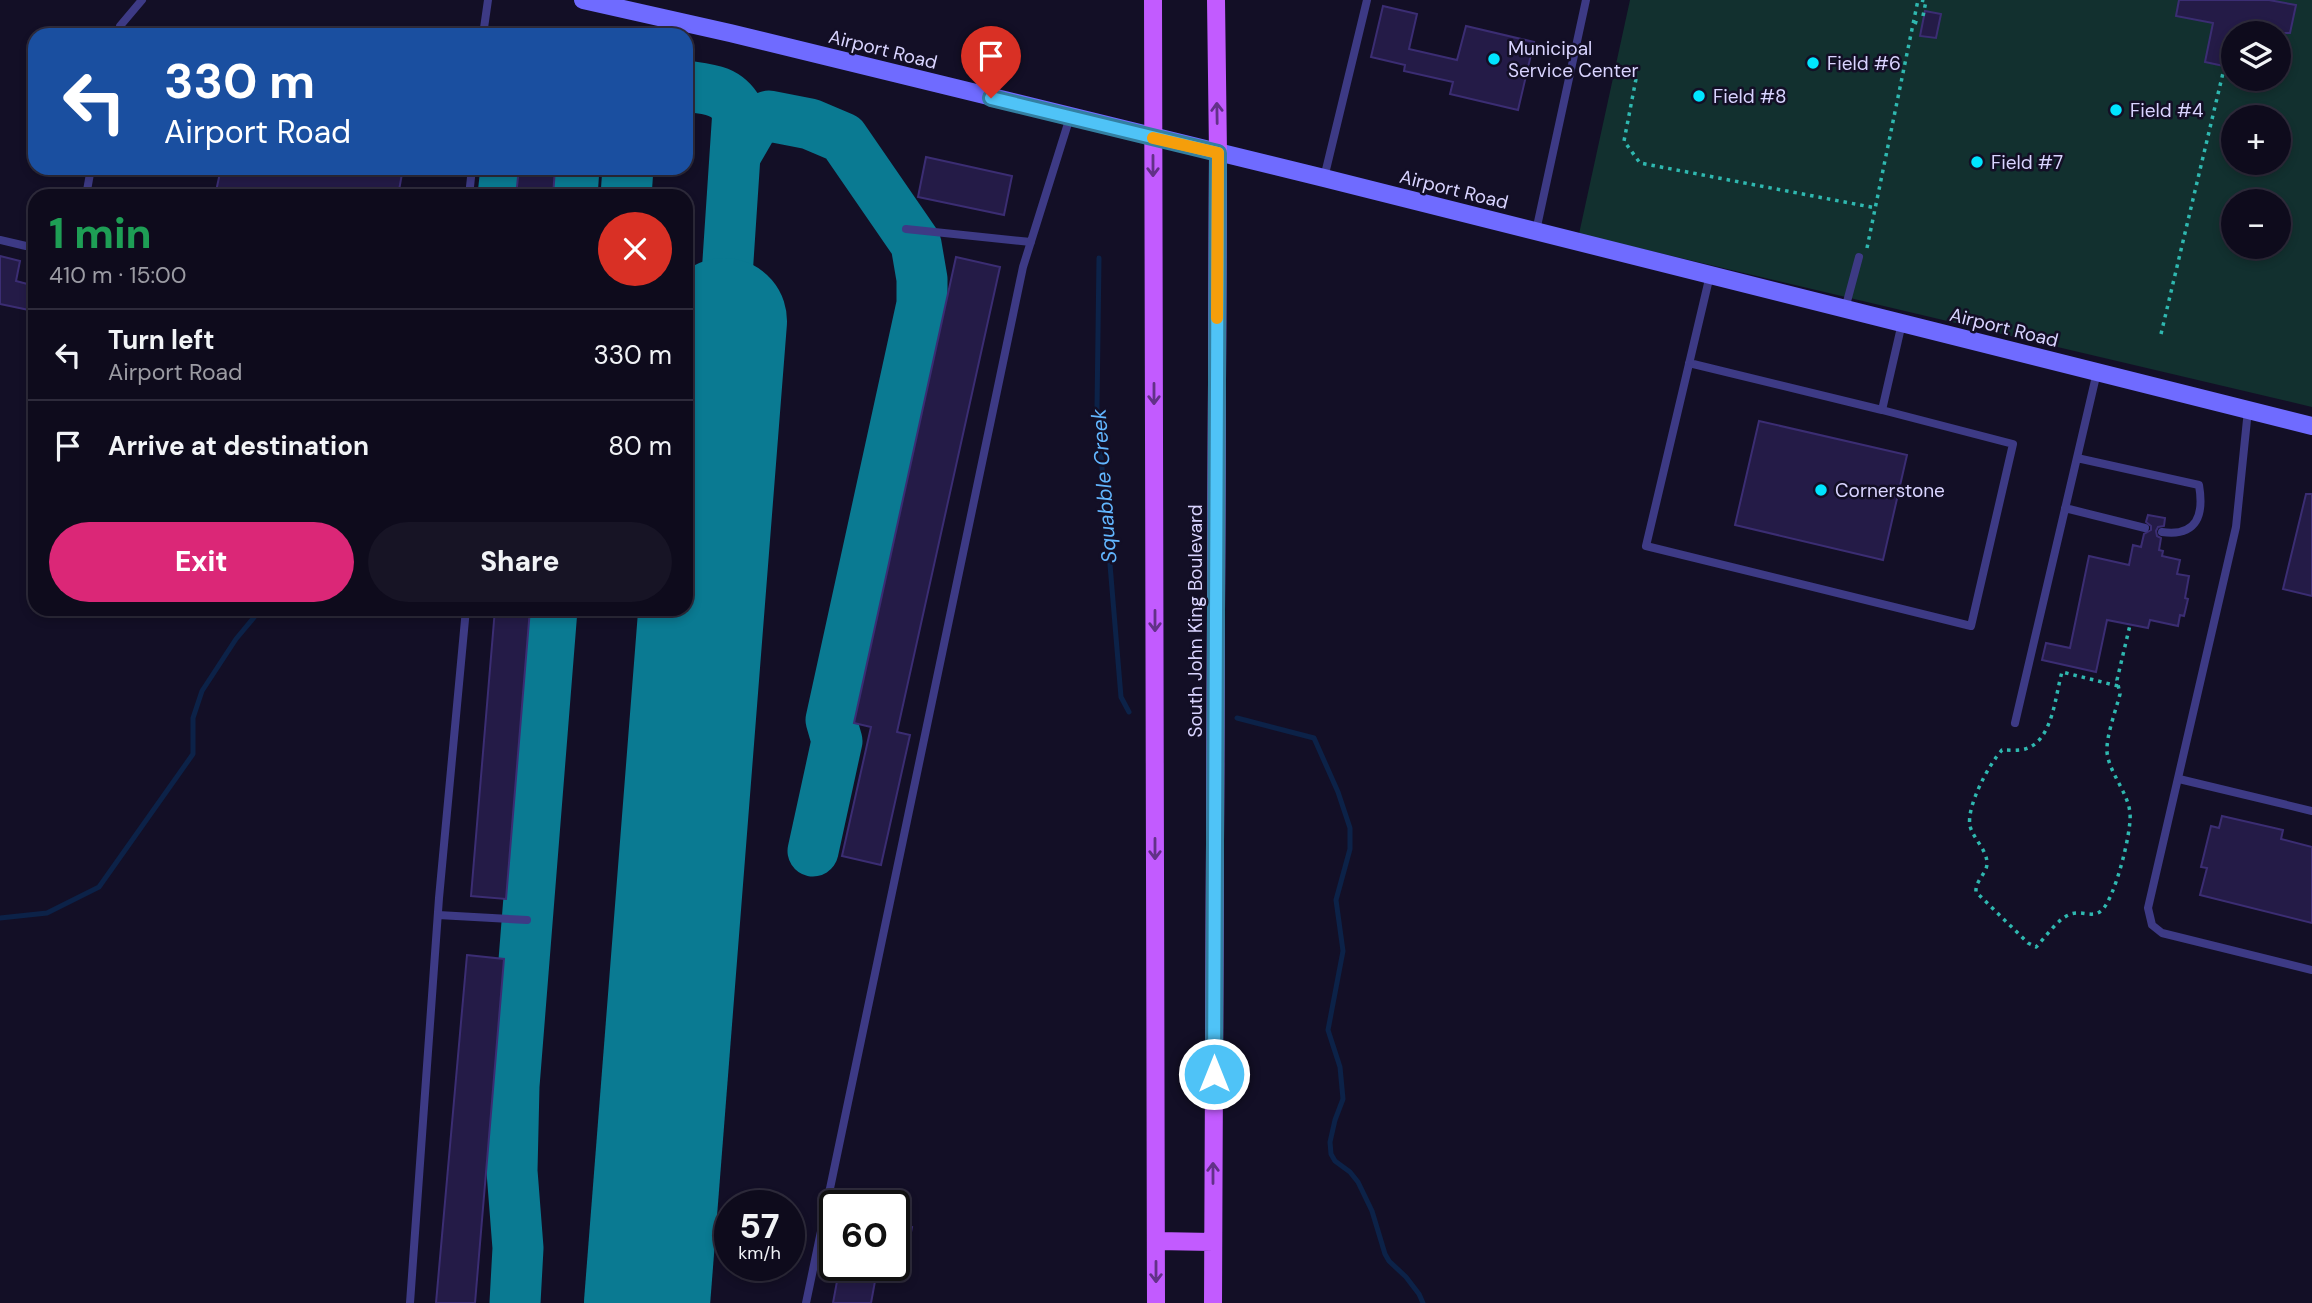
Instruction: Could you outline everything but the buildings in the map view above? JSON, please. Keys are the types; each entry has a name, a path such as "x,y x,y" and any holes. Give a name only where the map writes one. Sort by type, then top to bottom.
{"main road":[{"name":"South John King Boulevard","path":"1153,0 1156,1303"},
{"name":"South John King Boulevard","path":"1213,1303 1218,153 1216,0"},
{"path":"1157,1241 1213,1241"}],"street":[{"name":"Airport Road","path":"583,0 730,33 1324,178 2312,426"}],"lane":[{"path":"120,28 142,0"},
{"path":"484,28 488,0"},
{"path":"1324,178 1367,0"},
{"path":"1536,231 1586,0"},
{"path":"806,1303 1021,280 1069,117"},
{"path":"906,229 1031,242"},
{"path":"0,240 26,246"},
{"path":"1845,309 1862,258"},
{"path":"1689,363 2013,444 1971,626 1646,546 1689,363 1710,275"},
{"path":"1882,410 1902,323"},
{"path":"2015,723 2097,372"},
{"path":"2248,410 2236,527 2148,908 2152,925 2162,933 2312,970"},
{"path":"2077,458 2199,485 2202,504 2198,519 2186,531 2162,532"},
{"path":"2065,509 2145,528"},
{"path":"410,1303 438,915 465,616"},
{"path":"2179,779 2312,811"},
{"path":"438,915 527,920"}],"path":[{"path":"1862,258 1876,208 1913,22 1920,0 1926,1 1923,16"},
{"path":"1913,22 1921,24"},
{"path":"1636,79 1624,141 1640,163 1876,208"},
{"path":"2161,334 2221,81"},
{"path":"2118,685 2062,672 2045,733 2035,744 2024,750 2002,750 1994,759 1975,798 1970,825 1987,859 1987,866 1975,885 1976,892 2028,943 2036,947 2068,915 2080,912 2093,915 2102,911 2112,895 2125,851 2130,812 2107,750 2120,694 2117,680 2130,625"}],"green space":[{"path":"1630,0 2312,0 2312,407 1579,234"}],"waterway":[{"name":"Squabble Creek","path":"1099,258 1097,408 1121,697 1129,712"},
{"path":"0,918 47,913 99,887 193,754 193,718 202,691 236,639 255,616"},
{"name":"Squabble Creek","path":"1237,718 1314,738 1338,792 1350,828 1350,849 1336,900 1343,951 1328,1030 1340,1067 1343,1099 1330,1142 1331,1154 1358,1182 1372,1211 1385,1254 1406,1277 1423,1303"}],"taxiway":[{"path":"693,87 722,94 738,110 724,321"},
{"path":"736,154 751,128 758,120 769,116 810,124 843,138 916,244 922,279 922,304 831,720 837,741 813,851"},
{"path":"504,189 505,175"},
{"path":"572,189 574,175"},
{"path":"626,189 628,175"},
{"path":"693,595 702,596"},
{"path":"515,1303 518,1248 512,1171 514,1086 551,616"}],"runway":[{"path":"647,1303 724,321"}],"slow traffic":[{"path":"1153,138 1218,153 1217,318"}],"place":[{"name":"Municipal Service Center","path":"1494,59"},
{"name":"Field #6","path":"1813,63"},
{"name":"Field #8","path":"1699,96"},
{"name":"Field #4","path":"2116,110"},
{"name":"Field #7","path":"1977,162"},
{"name":"Cornerstone","path":"1821,490"}],"route":[{"path":"991,98 1218,153 1214,1074"}]}
